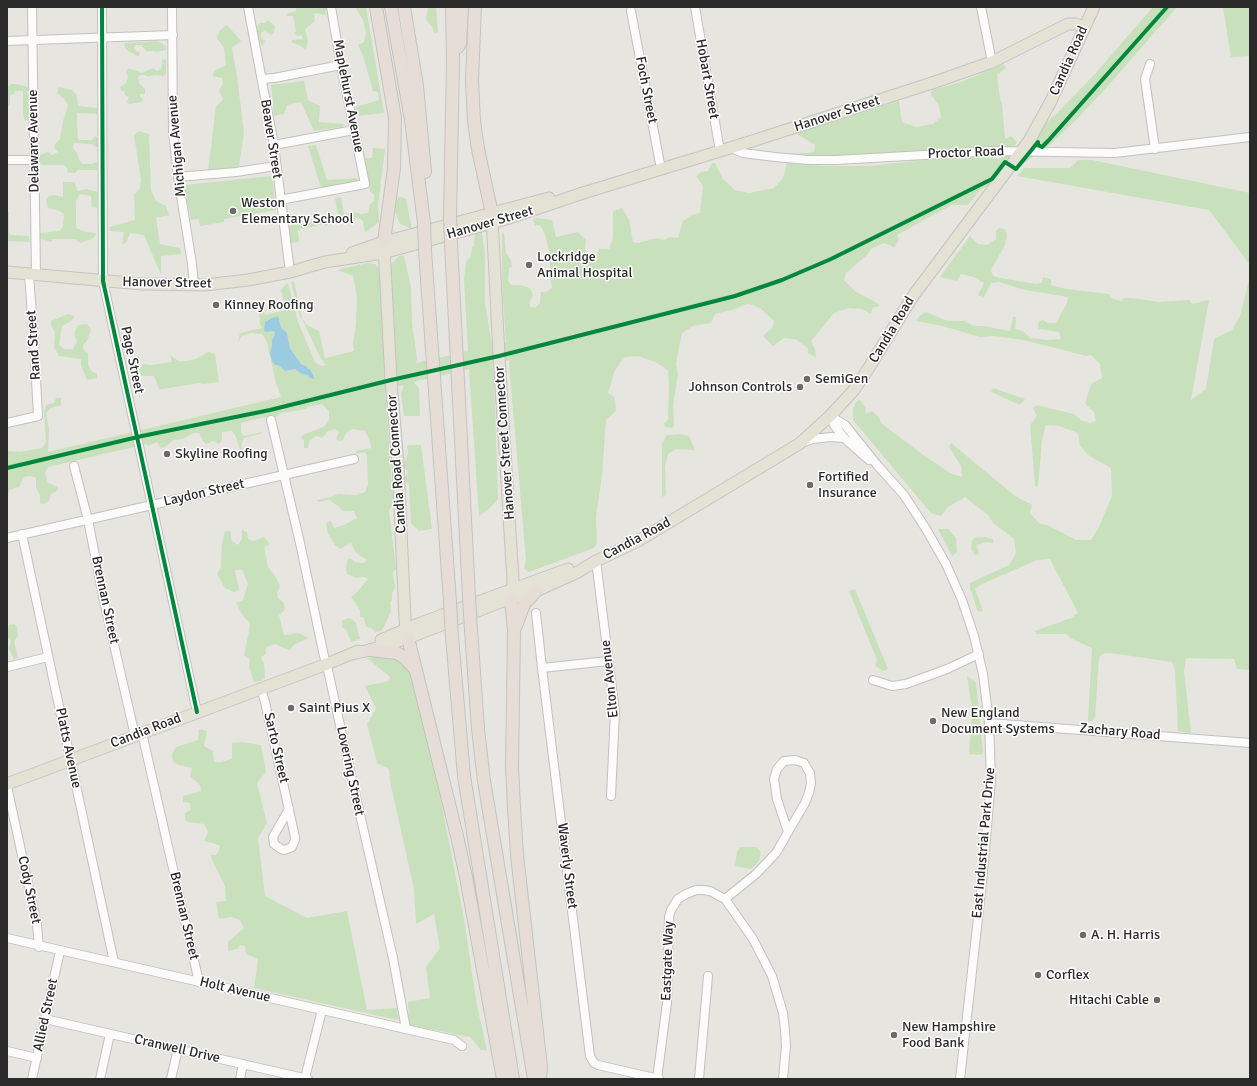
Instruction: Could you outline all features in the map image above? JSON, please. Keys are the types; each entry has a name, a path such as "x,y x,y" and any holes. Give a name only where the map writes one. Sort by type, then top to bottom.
{"highway":[{"path":"376,7 395,118 394,168 384,247"},
{"path":"392,7 411,120 424,223"},
{"path":"404,7 421,117 425,178 425,251 452,637 464,776 513,1079"},
{"path":"452,7 453,61 450,217 469,597 478,729 484,781 534,1079"},
{"path":"453,61 460,42 462,7"},
{"path":"475,7 472,80 474,121 492,219"},
{"path":"514,631 524,604 536,591"},
{"path":"512,594 514,631 512,767 517,855 541,1067 540,1079"},
{"path":"407,633 465,870 503,1079"},
{"path":"370,650 397,654 405,658 415,669"}],"main road":[{"name":"Candia Road","path":"512,594 536,591 578,572 596,561 638,541 799,444 842,405 865,375 905,308 1022,152 1036,130 1094,7"},
{"name":"Hanover Street","path":"7,272 142,284 194,285 248,280 290,272 492,219 545,199 583,193 661,168 731,148 992,62 1068,24 1076,24 1084,27"},
{"name":"Hanover Street Connector","path":"492,219 513,580 512,594"},
{"name":"Candia Road Connector","path":"384,247 407,633"},
{"name":"Candia Road","path":"7,785 138,734 327,664 369,645 407,633 512,594 576,567 596,561"},
{"name":"Candia Road","path":"352,654 370,650 407,633"}],"street":[{"name":"Delaware Avenue","path":"32,7 35,160 32,274"},
{"name":"Page Street","path":"102,7 103,281 197,712"},
{"name":"Michigan Avenue","path":"172,7 172,111 178,177 194,285"},
{"name":"Beaver Street","path":"248,7 274,145 290,272"},
{"name":"Maplehurst Avenue","path":"280,200 365,184 331,7"},
{"name":"Hobart Street","path":"695,7 720,151"},
{"path":"981,7 992,62"},
{"name":"Foch Street","path":"631,11 661,168"},
{"path":"7,40 172,35"},
{"path":"1150,64 1145,79 1155,148"},
{"path":"262,79 341,65"},
{"path":"274,145 354,130"},
{"name":"Proctor Road","path":"731,148 744,153 775,157 808,160 836,160 989,152 1128,152 1250,137"},
{"path":"7,160 35,160"},
{"path":"178,177 230,173 276,166"},
{"name":"Rand Street","path":"7,423 38,416 32,274"},
{"name":"East Industrial Park Drive","path":"830,416 834,425 844,438 878,466"},
{"name":"East Industrial Park Drive","path":"830,416 845,425 913,507 946,564 962,600 979,654 986,693 989,723 991,763 989,810 960,1079"},
{"name":"Lovering Street","path":"271,420 393,958 406,1029"},
{"path":"799,444 813,439 844,438"},
{"name":"Laydon Street","path":"7,538 354,459"},
{"name":"Brennan Street","path":"74,466 88,520 104,601 199,982"},
{"name":"Platts Avenue","path":"22,534 114,962"},
{"name":"Elton Avenue","path":"596,561 615,712 611,796"},
{"name":"Waverly Street","path":"536,613 590,1056 594,1063 658,1079"},
{"path":"873,680 892,686 906,684 979,654"},
{"path":"7,667 48,657"},
{"path":"542,668 608,661"},
{"name":"Sarto Street","path":"261,688 289,809"},
{"name":"Zachary Road","path":"989,723 1250,743"},
{"path":"783,1079 786,1046 783,1013 778,992 772,976 753,939 725,899 756,874 776,853 788,832 807,798 811,783 810,773 804,763 795,760 784,761 777,769 774,778 777,799 788,832"},
{"name":"Cody Street","path":"7,785 37,925 39,947"},
{"name":"Eastgate Way","path":"658,1079 667,1003 668,924 671,910 678,899 696,890 710,891 725,899"},
{"name":"Holt Avenue","path":"7,938 39,947 114,962 454,1040 462,1046"},
{"name":"Allied Street","path":"32,1079 60,951"},
{"path":"698,1079 708,976"},
{"path":"306,1079 322,1010"},
{"name":"Cranwell Drive","path":"45,1019 306,1079"},
{"path":"100,1079 110,1034"},
{"path":"171,1079 178,1049"},
{"path":"7,1051 36,1058"},
{"path":"240,1079 243,1064"}],"green space":[{"path":"355,7 366,7 384,113 358,116 356,107 379,100 378,92 373,91 363,56 358,45 364,42 366,32 363,20"},
{"path":"428,7 436,7 438,32 434,33 433,28 426,20"},
{"path":"1153,7 1177,7 1107,87 1051,144 1010,173 980,190 968,205 951,205 897,235 899,240 894,247 884,243 871,249 867,255 846,273 844,280 855,291 880,305 873,307 871,314 862,309 849,308 834,313 811,341 815,349 816,358 808,353 808,348 795,339 784,338 773,346 763,336 773,327 774,321 761,309 753,305 747,304 732,310 715,314 711,323 693,326 682,333 676,364 678,374 673,405 673,428 665,427 664,423 668,420 668,370 655,362 638,356 625,357 615,370 608,393 615,398 616,411 606,420 602,475 596,517 597,543 594,548 529,572 524,569 526,560 509,364 510,360 492,364 494,375 498,499 489,509 479,516 469,369 414,382 419,388 420,416 404,416 401,394 404,385 385,389 394,500 393,505 389,510 396,569 393,572 395,588 392,593 392,600 390,602 391,611 381,631 375,632 372,628 366,627 364,618 360,617 360,610 351,597 368,579 364,577 356,578 347,574 347,560 350,558 355,562 364,563 367,560 356,553 351,543 340,549 335,545 328,534 326,523 331,521 334,528 344,525 357,518 354,511 343,511 329,500 318,502 317,500 338,494 356,495 365,492 368,485 367,455 365,452 356,454 356,451 371,448 370,441 365,431 352,429 346,433 343,440 339,441 336,439 339,432 335,429 328,431 322,438 316,436 309,441 308,448 304,448 304,441 301,438 303,435 325,426 329,419 329,411 322,404 307,407 307,409 281,413 275,418 268,419 265,417 241,423 241,432 244,436 262,432 244,438 241,444 243,450 240,450 236,437 232,431 222,432 222,440 219,444 213,441 206,444 199,433 193,433 183,439 174,440 165,447 161,448 157,442 148,446 147,444 48,467 45,473 48,483 58,487 57,491 51,494 49,501 44,504 40,503 40,495 36,488 36,478 30,476 24,477 19,487 9,490 7,503 7,451 20,452 42,448 46,442 44,411 46,405 54,403 56,398 61,398 61,405 51,408 46,413 49,429 48,452 281,397 276,383 267,342 262,334 252,333 242,336 238,342 240,333 262,328 259,314 253,303 254,302 263,310 265,315 286,310 281,290 288,283 298,322 315,362 321,366 326,365 321,359 300,317 291,282 294,281 302,318 307,325 319,331 325,358 354,351 353,344 356,323 357,297 353,276 337,270 368,263 375,264 379,268 381,275 399,256 404,256 411,287 412,323 417,358 416,363 468,351 464,280 466,262 471,256 472,247 474,246 475,233 482,232 485,256 485,303 492,346 506,343 502,281 502,232 504,233 506,253 511,260 512,267 509,268 508,281 511,285 520,285 530,288 533,295 530,302 530,307 535,308 540,303 541,292 546,292 552,288 550,275 550,255 545,234 540,225 535,226 533,219 537,218 552,220 556,237 578,232 586,240 585,249 589,256 597,255 599,249 609,249 613,238 613,211 622,208 629,220 633,242 638,243 657,238 664,240 669,237 678,238 683,221 692,215 700,213 703,186 696,176 701,172 708,171 712,163 715,163 723,179 735,190 749,193 774,188 783,178 787,163 823,166 869,166 972,155 999,159 1012,149 974,148 890,154 793,156 796,154 814,152 815,145 797,134 798,132 899,101 902,122 916,127 933,124 941,117 939,106 931,94 932,90 961,82 1003,64 1006,68 997,75 1002,104 1005,139 1011,136 1017,142 1013,148 1040,129 1094,75","holes":["278,316 281,327 287,333 290,348 301,364 310,370 315,379 308,375 302,374 295,369 285,371 278,365 271,348 273,337 275,335 274,331 267,332 265,327 266,324"]},
{"path":"1223,7 1250,7 1250,56 1231,57"},
{"path":"296,8 326,8 326,15 314,14 314,22 305,29 308,41 306,50 291,42 292,40 303,39 302,35 297,36 294,33 296,31 293,16 287,16 286,14 296,11"},
{"path":"268,20 275,26 274,32 271,35 265,31 261,33 261,37 265,41 262,46 256,35 255,28 260,23 265,23"},
{"path":"227,25 241,41 232,47 244,133 239,166 208,171 216,106 223,100 219,90 223,84 222,78 213,76 214,71 226,65 224,48 217,38 219,31"},
{"path":"157,41 165,45 166,50 156,52 146,51 141,45 135,45 134,48 140,53 139,56 137,56 127,50 124,46 125,43"},
{"path":"163,59 166,60 166,73 164,76 157,75 148,77 145,75 140,75 138,77 139,83 145,89 145,94 140,94 140,97 143,99 141,102 129,104 127,102 129,97 125,95 124,91 121,91 120,87 127,82 128,76 126,72 128,68 142,73 153,68 157,71 161,69"},
{"path":"304,81 308,100 320,106 319,122 345,124 342,127 314,131 301,102 287,105 284,114 274,116 271,85"},
{"path":"11,84 28,87 31,119 25,121 23,114 23,91 15,91 14,94 10,95 10,105 7,107 7,87"},
{"path":"59,87 72,90 77,95 78,106 97,108 97,114 77,113 77,123 78,140 92,140 95,136 98,138 98,147 95,147 92,144 74,143 73,148 82,164 92,164 97,162 97,170 78,170 75,173 68,173 67,168 64,165 41,165 39,161 40,155 48,152 52,155 58,152 54,145 60,139 63,121 68,105 57,93"},
{"path":"139,131 149,134 151,190 156,201 166,206 169,215 156,218 160,244 180,248 181,254 161,256 161,275 144,235 130,233 126,243 122,244 124,232 110,231 109,227 135,220 134,195 140,188 141,180 134,135"},
{"path":"316,145 327,180 358,178 359,181 321,188 308,146"},
{"path":"373,148 385,149 378,206 379,222 365,233 363,221 358,218 326,226 322,224 298,230 299,242 291,243 289,226 338,215 335,198 341,197 344,214 353,212 361,214 368,213 370,204 374,201 374,195 370,191 364,158 372,158"},
{"path":"1078,160 1092,160 1250,193 1250,265 1209,210 1017,176 1024,168 1070,168"},
{"path":"272,176 276,210 224,219 224,222 200,226 199,219 191,220 184,185"},
{"path":"63,182 75,182 77,191 86,189 98,192 97,208 92,207 91,196 80,194 76,201 76,228 86,232 96,233 94,238 80,243 75,239 53,239 51,242 39,238 40,233 59,231 63,226 64,214 60,211 48,208 46,201 49,196 55,195 63,197"},
{"path":"402,197 406,199 412,229 400,224 395,211 396,198"},
{"path":"7,212 9,212 9,232 11,235 29,236 30,242 7,241"},
{"path":"999,228 1005,229 1007,235 1005,245 991,270 993,276 1036,284 1042,283 1043,277 1051,279 1051,285 1066,289 1109,294 1113,299 1121,301 1124,298 1158,302 1189,300 1192,304 1209,300 1191,400 1206,389 1214,339 1232,330 1240,316 1250,277 1250,670 1237,669 1234,659 1186,658 1184,671 1191,733 1178,731 1175,670 1172,662 1118,654 1105,653 1099,657 1095,717 1092,722 1088,721 1092,648 1072,639 1066,634 1036,634 1035,631 1071,618 1078,613 1050,559 1037,560 980,585 975,589 983,611 978,612 970,588 970,583 1009,565 1016,553 1014,539 993,523 988,515 965,497 948,507 941,516 931,513 853,420 853,409 856,402 860,400 865,407 866,414 872,411 879,417 881,423 922,454 950,473 962,477 961,466 949,447 951,443 1015,496 1032,505 1030,513 1040,524 1047,525 1076,540 1091,540 1099,527 1112,496 1111,468 1088,455 1080,446 1078,433 1059,426 1046,425 1042,440 1038,487 1035,486 1030,425 1037,416 1033,408 1036,405 1074,414 1081,420 1090,423 1096,421 1094,412 1085,404 1091,384 1102,378 1100,364 1091,355 1086,356 1024,340 994,336 980,337 943,326 916,321 919,316 926,312 948,321 964,321 974,326 984,326 1010,331 1013,317 1016,317 1015,329 1023,331 1030,338 1048,340 1061,339 1059,332 1039,329 1038,326 1039,321 1043,320 1048,323 1056,323 1067,303 1068,297 1025,290 999,282 991,283 984,297 978,295 984,283 974,277 961,274 957,281 940,277 970,236 978,244 987,245 996,239 996,231"},
{"path":"68,314 75,316 71,321 62,326 59,345 64,349 73,349 77,341 74,334 78,325 87,324 91,330 87,341 83,345 84,351 88,353 88,364 91,371 97,374 97,378 87,380 81,365 81,359 59,356 54,347 55,333 51,325 51,321"},
{"path":"208,352 215,354 219,382 204,384 199,383 159,389 154,376 141,376 139,369 143,364 151,365 172,362 170,355 178,361 187,361 196,359"},
{"path":"993,388 1025,399 1020,405 991,392"},
{"path":"681,434 689,436 695,450 676,449 668,454 665,467 666,495 662,497 662,443 667,435"},
{"path":"407,445 421,445 432,529 419,531 411,523 409,484 404,480 408,472 403,466 408,453"},
{"path":"938,529 948,529 956,538 957,552 952,556"},
{"path":"242,530 247,532 248,539 254,541 264,537 270,544 264,547 268,567 276,577 280,586 277,593 278,598 284,603 285,610 279,615 284,635 298,633 309,638 294,645 290,650 275,644 267,647 265,650 266,654 261,657 264,664 265,678 261,681 254,682 249,667 250,659 244,655 250,626 249,622 243,616 236,603 243,600 248,584 242,570 235,570 239,590 234,592 225,588 217,574 221,567 222,543 225,531 230,531 232,541 238,545 242,539"},
{"path":"983,537 993,539 993,543 986,542 977,545 979,554 975,555 971,549 972,541 974,538"},
{"path":"855,589 888,669 883,671 875,666 877,660 849,591"},
{"path":"350,618 356,623 360,639 351,642 346,629 342,628 342,620"},
{"path":"14,624 17,627 18,636 14,641 18,658 14,660 9,649 11,641 7,637 7,633 9,625"},
{"path":"382,656 397,658 402,661 411,674 431,750 464,919 477,1006 487,1050 481,1050 470,1037 409,1025 408,1002 430,998 426,967 440,948 434,914 416,924 414,889 390,781 389,769 377,763 367,724 376,709 365,686 389,681 390,677 367,658"},
{"path":"967,676 976,682 983,753 981,755 969,754 972,709"},
{"path":"199,729 207,731 204,746 213,751 214,762 232,759 232,743 242,742 261,745 266,772 257,783 267,823 258,838 265,896 307,918 347,911 367,1010 397,1008 398,1020 254,988 258,960 246,954 245,946 240,945 237,949 228,951 228,942 244,928 240,920 231,917 219,919 216,902 226,901 225,886 211,855 216,855 220,846 204,841 208,832 204,824 188,822 185,820 185,813 191,810 190,803 183,802 183,796 201,791 200,785 190,776 192,768 178,765 173,762 172,754 176,747 198,740"},
{"path":"740,847 756,847 761,852 759,861 751,869 735,866 737,852"}],"water":[{"path":"278,316 281,327 287,333 290,348 301,364 310,369 315,379 310,378 308,375 302,374 295,369 285,371 278,365 275,365 272,361 270,353 272,340 275,334 274,331 264,331 265,322"}],"cycle path":[{"path":"102,7 103,281 197,712"},
{"path":"7,468 142,436 270,410 391,380 499,356 735,296 782,280 831,259 992,179 1005,162 1016,169 1038,142 1038,145 1042,147 1048,141 1167,7"}],"place":[{"name":"Weston Elementary School","path":"233,211"},
{"name":"Lockridge Animal Hospital","path":"529,265"},
{"name":"Kinney Roofing","path":"216,305"},
{"name":"SemiGen","path":"807,379"},
{"name":"Johnson Controls","path":"800,387"},
{"name":"Skyline Roofing","path":"167,454"},
{"name":"Fortified Insurance","path":"810,485"},
{"name":"Saint Pius X","path":"291,708"},
{"name":"New England Document Systems","path":"933,721"},
{"name":"A. H. Harris","path":"1083,935"},
{"name":"Corflex","path":"1038,975"},
{"name":"Hitachi Cable","path":"1157,1000"},
{"name":"New Hampshire Food Bank","path":"894,1035"}]}
